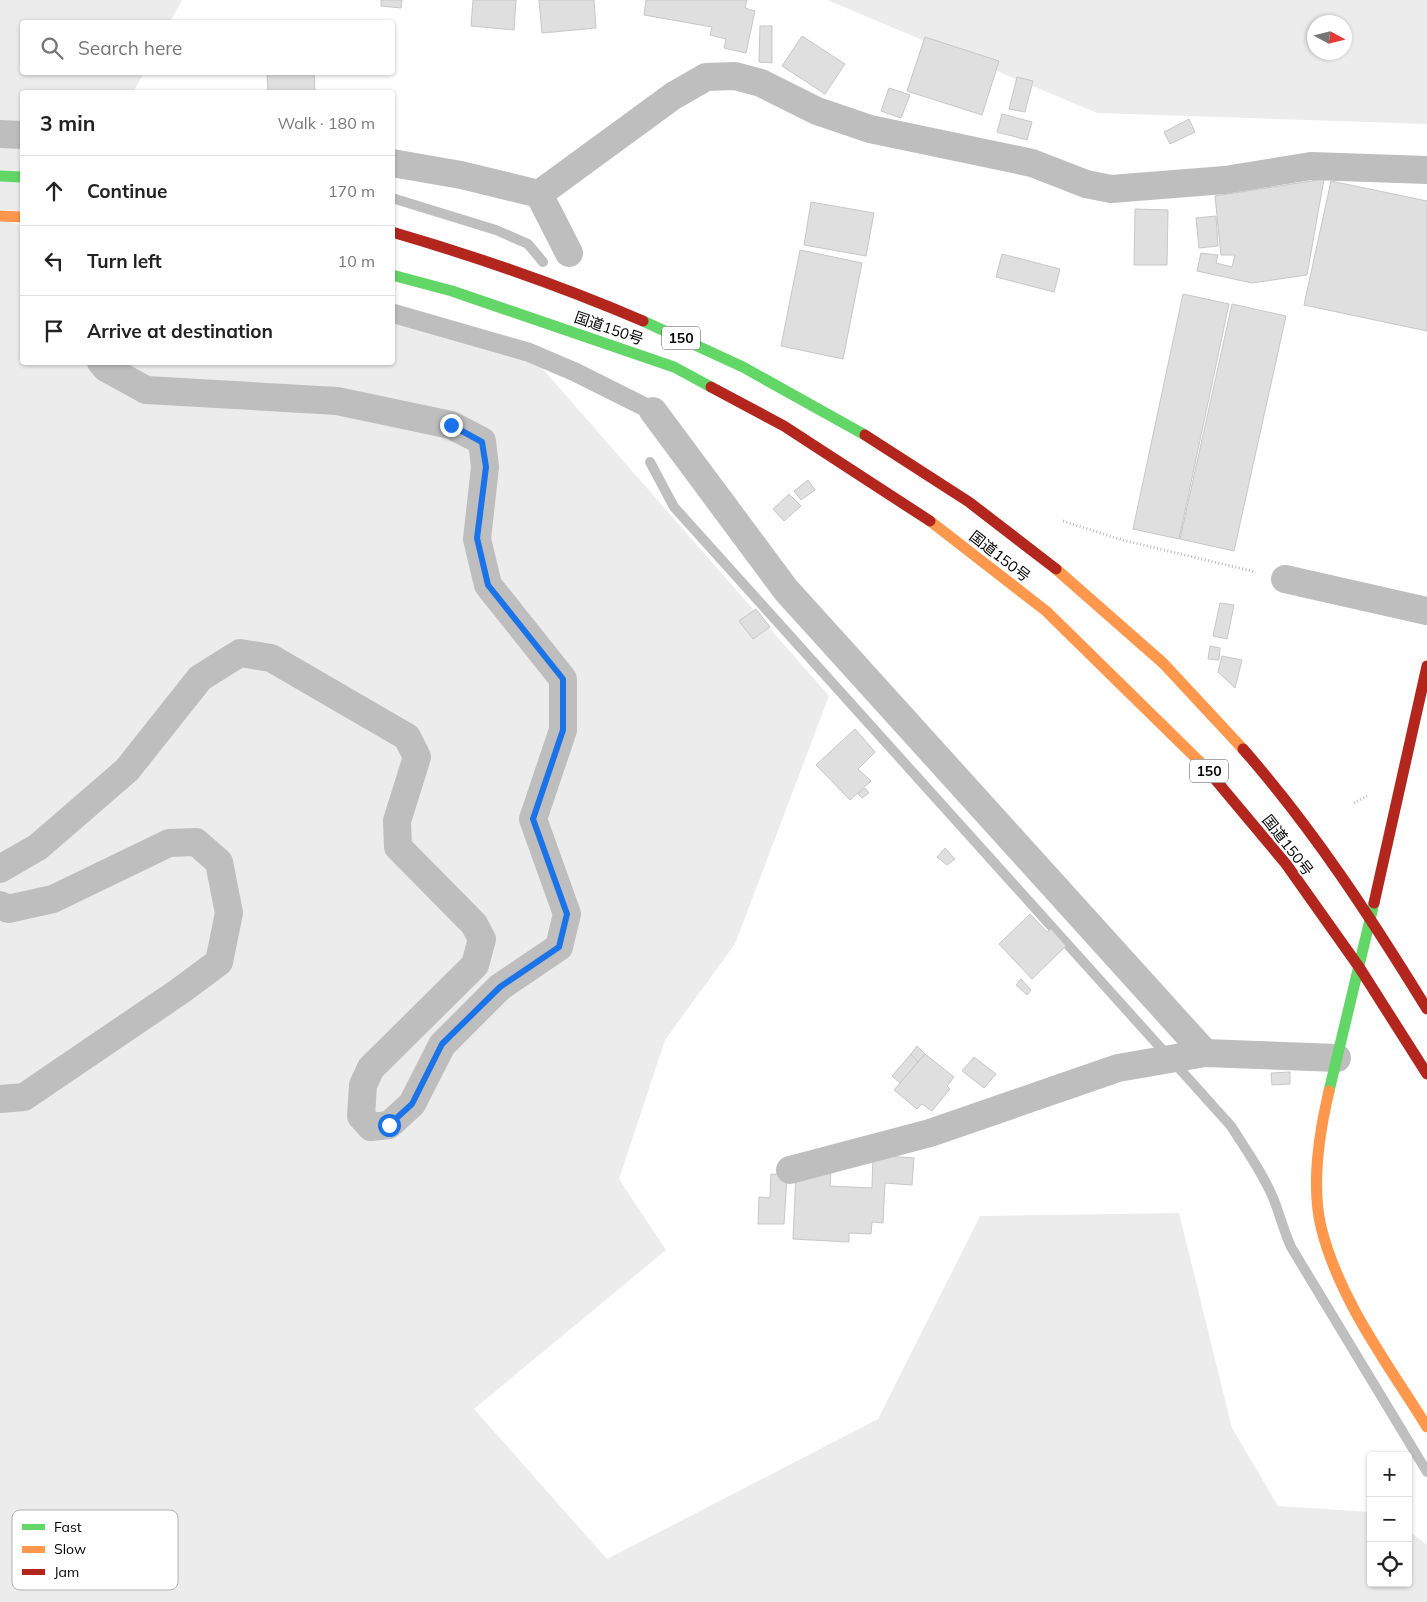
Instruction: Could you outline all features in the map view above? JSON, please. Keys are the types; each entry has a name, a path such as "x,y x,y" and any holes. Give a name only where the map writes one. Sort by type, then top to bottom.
{"main road":[{"path":"0,176 20,177"},
{"path":"0,216 20,217"},
{"name":"国道150号","path":"395,233 500,264 609,306 693,344 782,388 926,472 993,519 1075,584 1151,650 1215,716 1299,816 1370,916 1427,1009"},
{"name":"国道150号","path":"395,276 469,296 674,367 784,426 930,521 1046,611 1214,776 1286,864 1359,967 1427,1074"},
{"path":"1427,666 1399,799 1337,1058 1318,1154 1316,1194 1322,1227 1333,1262 1354,1304 1427,1427"}],"street":[{"path":"539,194 673,96 706,77 736,76 753,81 817,111 870,129 1032,163 1086,184 1111,189 1225,180 1311,166 1427,170"},
{"path":"0,134 20,135"},
{"path":"395,164 461,175 539,194 569,254"},
{"path":"0,869 38,847 127,770 200,678 240,653 271,658 407,737 417,756 397,821 398,847 474,924 482,939 475,965 371,1068 363,1085 361,1116 371,1127 389,1125 412,1104 442,1044 500,987 559,947 567,914 533,819 563,730 563,679 488,585 477,538 486,467 482,442 451,425 337,401 146,390 104,365"},
{"path":"653,411 786,590 1205,1053"},
{"path":"1285,579 1427,611"},
{"path":"0,905 8,909 53,899 169,844 196,842 218,862 229,912 218,962 180,991 24,1097 0,1099"},
{"path":"790,1170 930,1133 1118,1068 1205,1053 1337,1058"}],"lane":[{"path":"395,314 528,352 575,372 653,411"}],"path":[{"path":"1063,521 1122,540 1285,579"}],"shaded area":[{"path":"0,0 182,0 171,20 20,20 20,75 143,75 134,90 20,90 20,212 0,209"},
{"path":"827,0 1427,0 1427,124 1097,113"},
{"path":"0,220 20,225 20,365 395,365 395,319 528,352 829,696 735,944 665,1040 619,1179 666,1250 474,1409 607,1559 878,1419 980,1216 1179,1213 1232,1428 1278,1506 1367,1512 1367,1587 1412,1587 1412,1533 1427,1545 1427,1602 0,1602"}],"building":[{"path":"381,0 402,0 401,8 381,6"},
{"path":"473,0 516,0 514,30 471,26"},
{"path":"539,0 594,0 596,28 542,33"},
{"path":"646,0 747,0 745,8 755,11 746,53 724,48 726,39 710,35 712,27 644,15"},
{"path":"760,26 772,26 772,63 759,62"},
{"path":"802,36 845,64 825,94 782,66"},
{"path":"925,37 999,61 982,115 907,91"},
{"path":"267,75 314,75 315,90 268,90"},
{"path":"1017,77 1033,81 1025,112 1009,109"},
{"path":"889,88 910,95 901,118 881,111"},
{"path":"1002,114 1032,122 1027,140 997,132"},
{"path":"1189,119 1195,132 1170,144 1164,132"},
{"path":"1324,179 1307,275 1252,283 1197,271 1201,253 1218,255 1216,263 1232,267 1235,255 1221,255 1215,196"},
{"path":"1331,181 1427,201 1427,331 1304,305"},
{"path":"811,202 874,213 866,256 804,245"},
{"path":"1135,209 1168,210 1167,265 1134,265"},
{"path":"1216,216 1218,246 1199,248 1196,218"},
{"path":"800,250 862,263 843,359 781,346"},
{"path":"1002,254 1060,269 1054,292 996,277"},
{"path":"1183,294 1229,304 1179,539 1133,529"},
{"path":"1232,304 1286,316 1234,551 1180,539"},
{"path":"808,480 815,490 801,500 794,491"},
{"path":"789,494 801,506 784,521 773,509"},
{"path":"1220,603 1234,605 1227,639 1213,636"},
{"path":"756,609 770,627 753,639 739,621"},
{"path":"1210,646 1220,648 1219,660 1208,659"},
{"path":"1222,656 1242,660 1235,688 1218,672"},
{"path":"855,729 875,752 858,769 871,781 850,800 816,765"},
{"path":"865,788 869,793 862,798 858,794"},
{"path":"945,848 955,859 947,865 937,857"},
{"path":"1030,914 1047,932 1051,929 1066,946 1032,979 999,944"},
{"path":"1021,979 1031,990 1027,995 1016,985"},
{"path":"917,1046 925,1054 918,1062 911,1054"},
{"path":"911,1054 918,1062 900,1083 892,1076"},
{"path":"925,1054 954,1077 947,1086 950,1089 932,1111 922,1104 917,1109 894,1090"},
{"path":"974,1057 996,1074 984,1088 962,1071"},
{"path":"1290,1072 1290,1084 1272,1085 1271,1073"},
{"path":"873,1155 914,1158 912,1185 885,1183 883,1223 872,1222 871,1234 849,1233 849,1242 793,1239 796,1172 831,1172 830,1186 872,1188"},
{"path":"771,1174 787,1175 784,1224 758,1224 759,1197 770,1198"}],"waterway":[{"path":"395,199 496,230 528,244 543,262"},
{"path":"650,462 674,507 1231,1126 1270,1190 1291,1247 1427,1472"}],"traffic: fast":[{"path":"0,176 20,177"},
{"path":"395,276 452,291 674,367 711,387"},
{"path":"643,321 743,367 865,435"},
{"path":"1329,1091 1374,903"}],"traffic: slow":[{"path":"0,216 20,217"},
{"path":"930,521 1046,611 1204,766"},
{"path":"1056,569 1163,663 1243,749"},
{"path":"1329,1091 1319,1142 1316,1176 1321,1227 1329,1254 1352,1306 1427,1427"}],"traffic: jam":[{"path":"395,233 519,273 643,321"},
{"path":"711,387 784,426 930,521"},
{"path":"865,435 969,502 1056,569"},
{"path":"1374,903 1427,666"},
{"path":"1243,749 1294,811 1341,875 1427,1009"},
{"path":"1204,766 1286,864 1359,967 1427,1074"}],"route":[{"path":"389,1125 412,1104 442,1044 500,987 559,947 567,914 533,819 563,730 563,679 488,585 477,538 486,467 482,442 451,425"}]}
